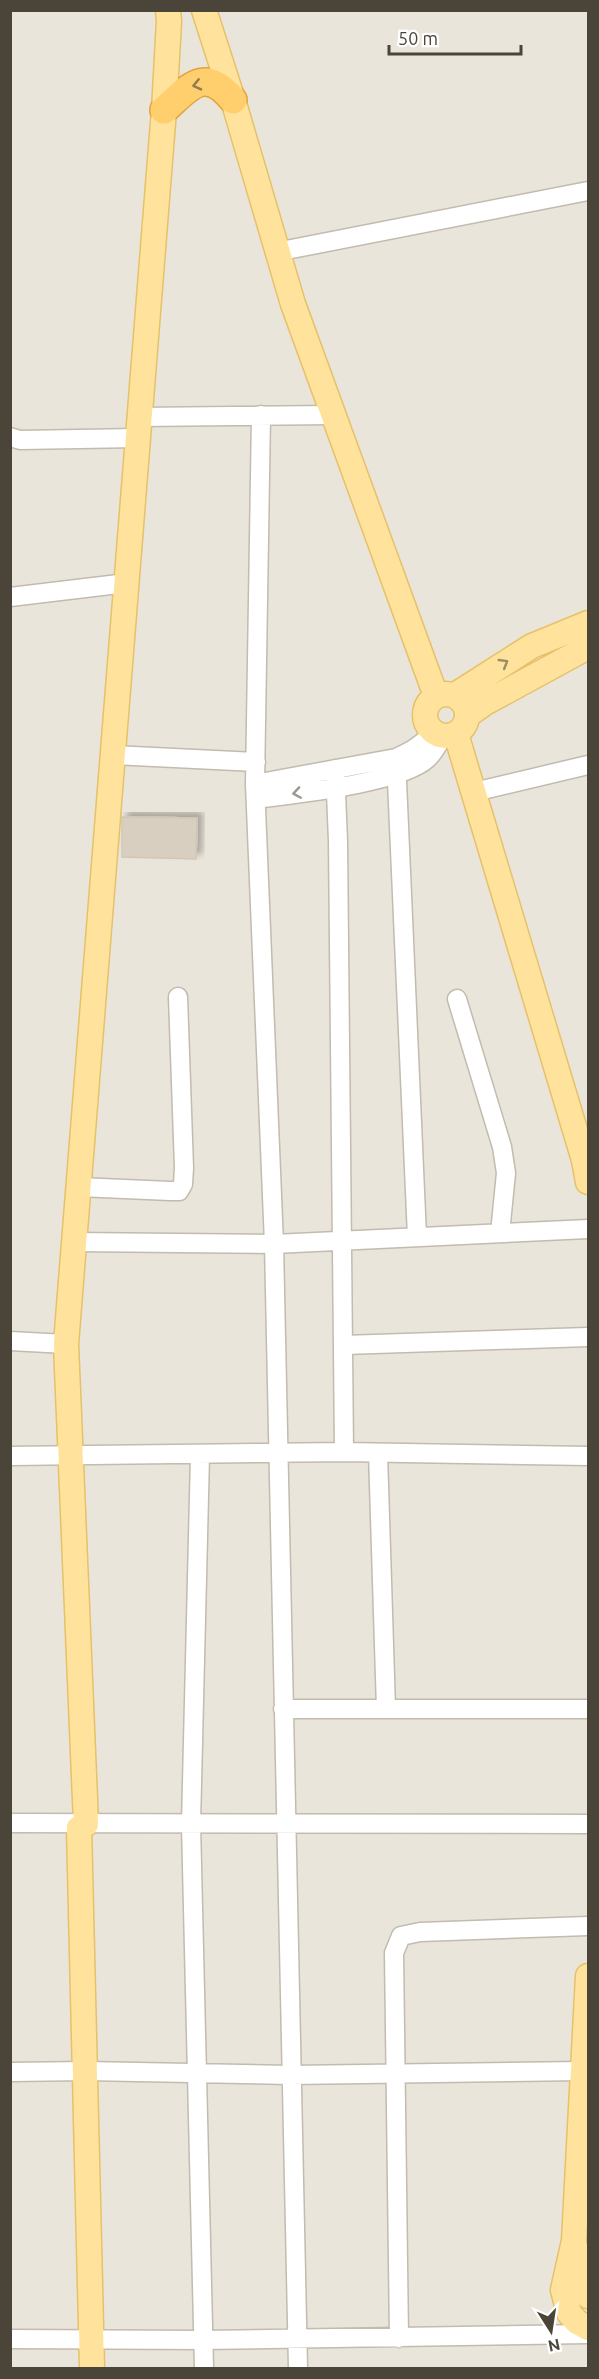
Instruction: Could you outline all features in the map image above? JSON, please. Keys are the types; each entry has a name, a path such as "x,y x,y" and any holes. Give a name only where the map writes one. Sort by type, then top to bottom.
{"highway":[{"path":"164,111 186,88 198,83 212,83 222,87 233,100"}],"main road":[{"path":"204,10 233,100 276,252 332,415 446,695"},
{"path":"92,2368 79,1828 86,1824 66,1344 171,14"},
{"path":"588,623 532,646 484,675 428,703 424,713 426,724 450,729 485,703 588,647"},
{"path":"446,695 462,700 450,729 474,792 584,1160 588,1182"},
{"path":"588,1976 574,2241 564,2281 565,2300 569,2313 577,2322 588,2328"},
{"path":"574,2241 582,2282 588,2296"}],"street":[{"path":"276,252 588,192"},
{"path":"261,415 256,792 274,1244 298,2368"},
{"path":"10,437 20,440 261,415 332,415"},
{"path":"10,597 127,583"},
{"path":"256,792 397,766 423,744 450,729"},
{"path":"113,755 256,762"},
{"path":"474,792 588,765"},
{"path":"397,766 417,1237"},
{"path":"336,778 344,1452"},
{"path":"79,1187 179,1191 183,1184 178,998"},
{"path":"457,999 502,1147 506,1173 500,1233"},
{"path":"74,1242 274,1244 588,1229"},
{"path":"344,1345 588,1337"},
{"path":"10,1341 66,1344"},
{"path":"10,1456 344,1452 588,1456"},
{"path":"378,1453 386,1709"},
{"path":"200,1455 190,1824 204,2368"},
{"path":"283,1709 588,1709"},
{"path":"10,1823 588,1824"},
{"path":"399,2338 394,1953 401,1936 420,1932 588,1926"},
{"path":"10,2072 85,2071 290,2075 582,2071"},
{"path":"10,2339 91,2341 588,2334"}],"shaded area":[{"path":"11,11 588,11 588,2368 11,2368"}],"building":[{"path":"122,817 197,818 196,859 122,857"}]}
